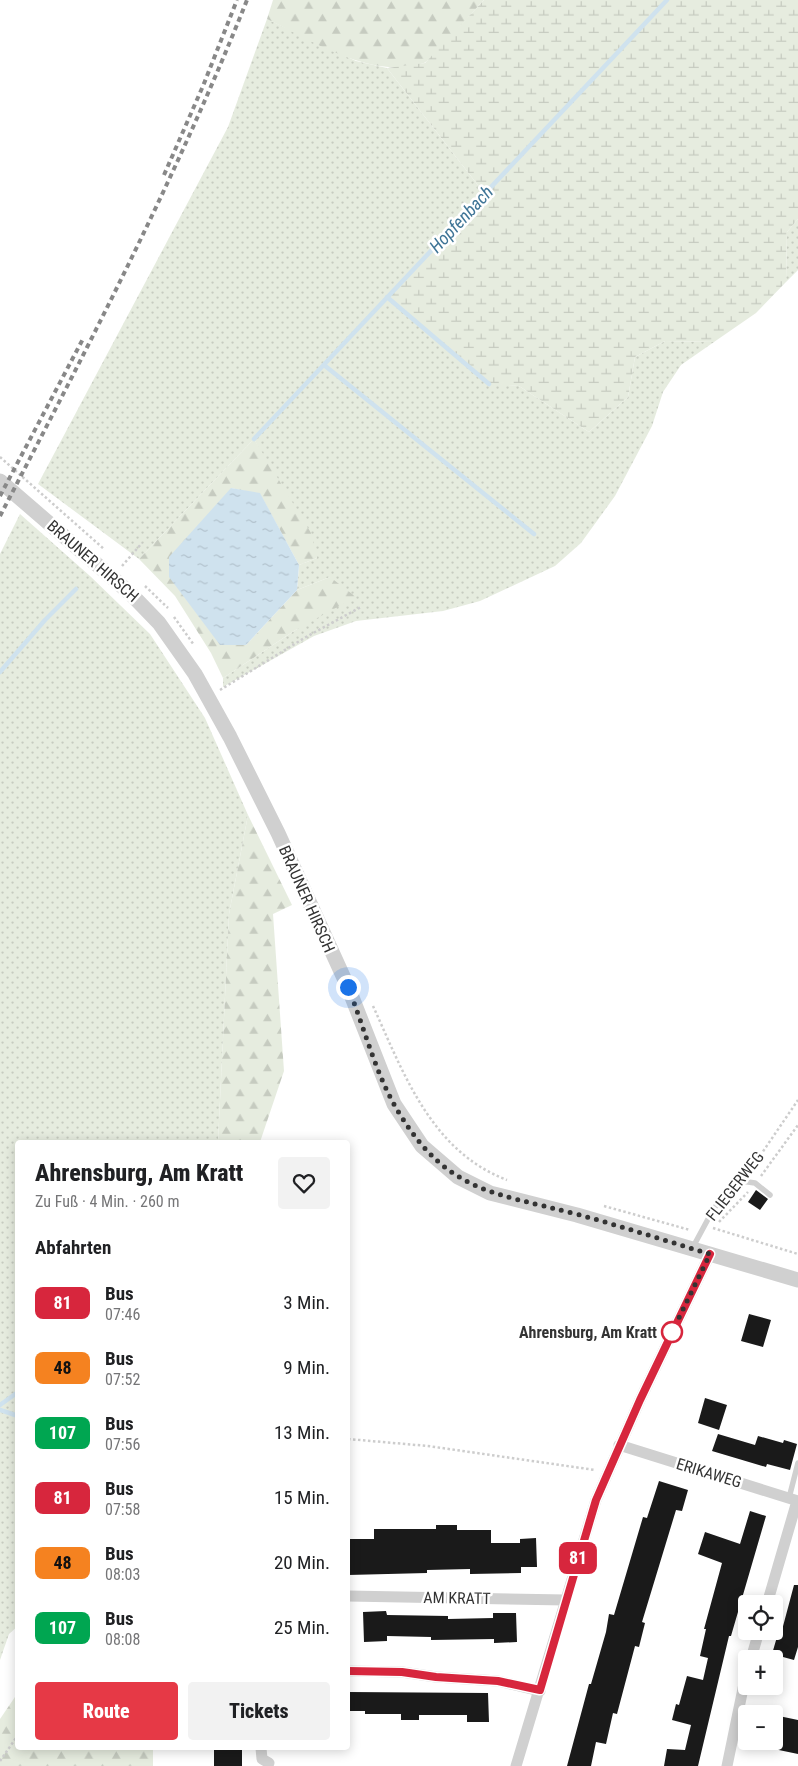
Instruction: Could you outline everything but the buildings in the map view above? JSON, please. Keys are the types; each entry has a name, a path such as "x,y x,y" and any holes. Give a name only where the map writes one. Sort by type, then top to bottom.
{"street":[{"name":"BRAUNER HIRSCH","path":"0,481 118,572 215,694 348,987 394,1104 422,1146 458,1177 490,1193 577,1215 798,1280"},
{"path":"516,1766 596,1500 619,1445 710,1254"},
{"name":"ERIKAWEG","path":"619,1445 795,1500"},
{"path":"769,1595 795,1500"},
{"name":"AM KRATT","path":"350,1596 566,1600"},
{"path":"350,1671 402,1672 436,1677 498,1681 540,1690"},
{"path":"727,1766 742,1695"},
{"path":"261,1750 262,1759 269,1762"}],"lane":[{"name":"FLIEGERWEG","path":"692,1249 714,1208 741,1181"},
{"path":"741,1181 755,1183 770,1195"},
{"path":"795,1500 798,1463"}],"path":[{"path":"0,457 108,553"},
{"path":"118,572 142,543"},
{"path":"115,560 118,572"},
{"path":"118,572 128,572"},
{"path":"142,582 156,594 186,630 198,652"},
{"path":"215,694 306,637 361,607"},
{"path":"215,694 216,682"},
{"path":"215,694 225,698"},
{"path":"371,1001 427,1116 457,1149 476,1164 512,1182"},
{"name":"FLIEGERWEG","path":"741,1181 798,1100"},
{"path":"596,1204 690,1230 713,1228 798,1254"},
{"path":"350,1440 428,1446 609,1472"},
{"path":"0,1761 15,1739"}],"green space":[{"path":"273,0 484,0 444,45 424,63 404,67 384,67 343,56 267,19"},
{"path":"484,0 798,0 798,219 787,232 786,282 756,313 714,342 665,341 635,357 628,397 589,432 519,386 489,384 387,297 484,193 387,68 425,63"},
{"path":"267,19 356,61 387,68 484,193 387,297 489,383 519,386 589,432 628,397 635,357 665,341 714,342 681,365 663,392 652,426 615,496 581,543 555,566 480,601 443,611 356,621 314,636 223,687 223,678 297,629 330,577 297,590 299,565 317,558 254,439 139,559 38,484 228,127"},
{"path":"798,219 798,270 786,282 787,232"},
{"path":"254,439 311,533 317,558 299,565 260,494 231,488 246,645 297,590 330,577 356,597 297,629 223,678 211,653 175,596 139,559"},
{"path":"20,514 90,576 150,634 205,718 248,815 229,914 218,1140 15,1140 15,1629 9,1634 0,1660 0,554"},
{"path":"248,815 292,905 273,914 284,1071 261,1140 218,1140 229,914"},
{"path":"15,1697 15,1750 153,1750 153,1766 0,1766 0,1719"}],"water":[{"path":"231,488 260,493 299,565 297,590 246,645 220,645 169,577 169,557"}],"waterway":[{"name":"Hopfenbach","path":"254,439 667,0"},
{"path":"387,297 489,384"},
{"path":"324,365 534,534"},
{"path":"0,672 45,620 76,589"},
{"path":"0,1405 15,1394"},
{"path":"0,1410 15,1415"}],"railway":[{"path":"164,175 203,86 237,0"},
{"path":"0,516 66,389 161,197 220,66 247,0"},
{"path":"0,496 84,337"}],"bus line":[{"name":"81","path":"350,1671 402,1672 436,1677 498,1681 540,1690 596,1500 619,1445 710,1254"}],"place":[{"name":"Ahrensburg, Am Kratt","path":"672,1332"}],"route":[{"path":"348,987 394,1104 422,1146 458,1177 471,1185 509,1199 577,1215 710,1254 672,1332"}]}
